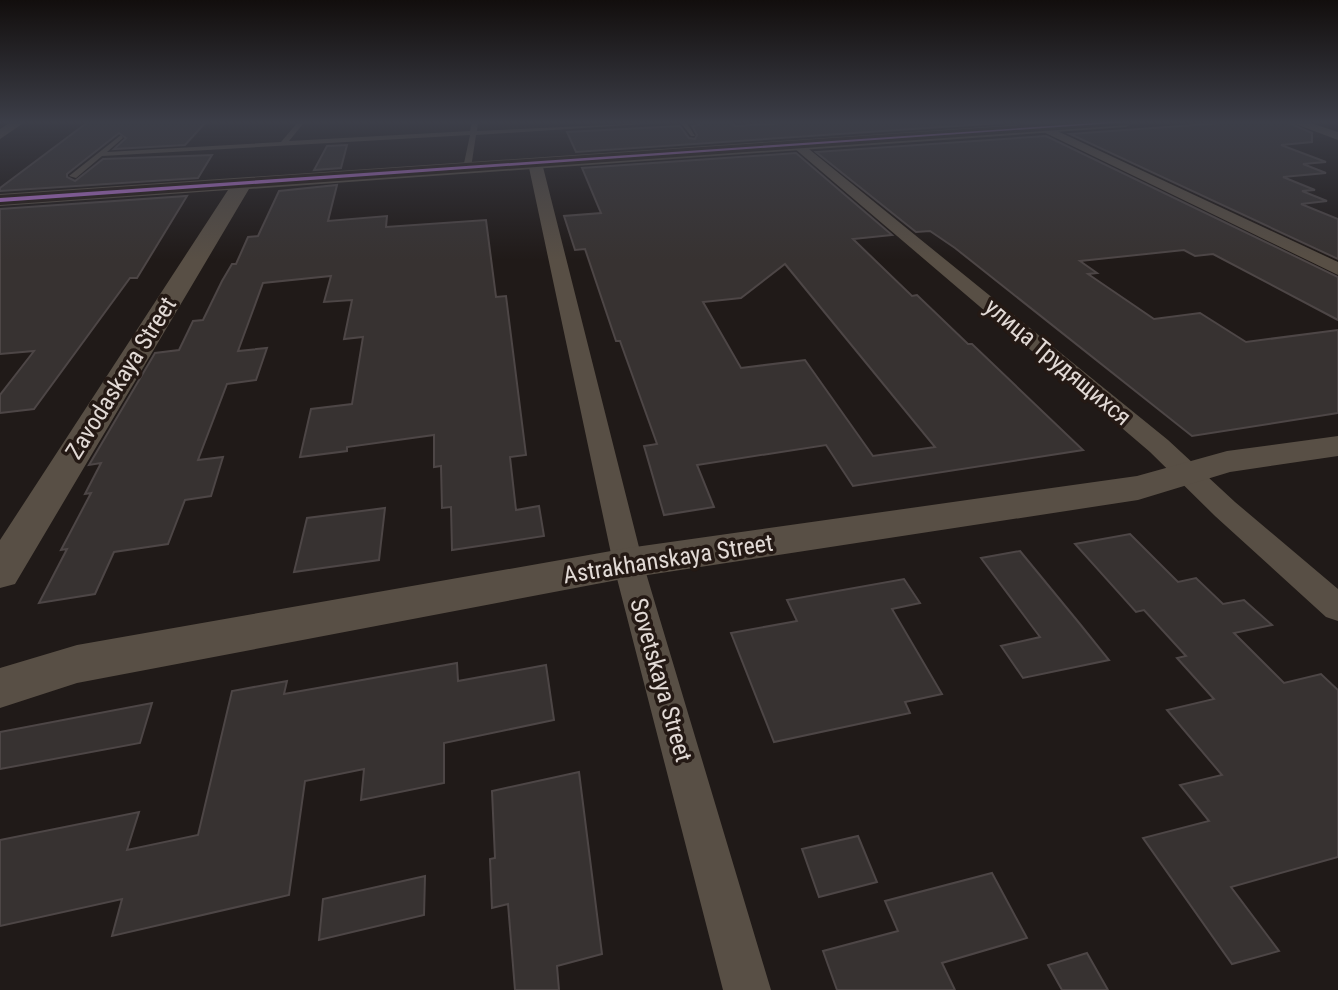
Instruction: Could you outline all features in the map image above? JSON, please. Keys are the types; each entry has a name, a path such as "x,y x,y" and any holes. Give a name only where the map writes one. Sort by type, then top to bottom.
{"street":[{"path":"0,200 449,168"},
{"name":"Sovetskaya Street","path":"536,168 628,563 747,990"},
{"name":"улица Трудящихся","path":"827,168 1148,437 1338,608"},
{"path":"1128,168 1338,269"},
{"name":"Zavodaskaya Street","path":"0,573 243,182"},
{"name":"Astrakhanskaya Street","path":"0,688 77,664 628,563 1138,488 1227,462 1338,446"}],"lane":[{"path":"73,176 82,168"}],"building":[{"path":"26,168 74,168 67,177 75,181 91,168 204,168 198,178 0,191 0,188"},
{"path":"582,168 814,168 892,235 853,239 912,296 917,295 968,344 972,344 1083,450 853,486 826,445 697,465 714,507 664,515 644,446 657,444 620,341 616,341 585,249 575,250 564,216 601,213","holes":["785,264 935,447 873,456 805,360 741,368 703,302 741,298"]},
{"path":"836,168 1113,168 1338,277 1338,320 1213,254 1195,256 1184,250 1080,261 1097,273 1088,274 1154,319 1200,313 1246,342 1338,330 1338,413 1192,436 955,248 930,231 916,232"},
{"path":"1143,168 1314,168 1326,173 1283,177 1315,190 1302,191 1327,201 1301,204 1338,219 1338,259"},
{"path":"337,185 328,221 387,216 386,227 486,220 496,297 506,296 526,455 510,457 516,510 539,506 544,536 452,550 451,507 442,508 441,466 434,467 434,435 347,447 347,451 300,457 311,409 352,404 363,337 344,339 352,300 324,302 331,276 263,283 238,351 267,348 256,380 227,384 198,460 223,457 211,496 185,500 168,544 114,552 95,594 39,603 67,549 61,550 91,493 85,494 101,463 89,465 155,353 179,350 193,321 203,320 232,264 236,264 248,237 258,236 279,191"},
{"path":"187,196 137,278 130,278 34,409 0,413 0,395 34,351 0,354 0,209"},
{"path":"385,508 379,560 294,572 307,518"},
{"path":"1130,534 1178,582 1196,578 1223,604 1244,600 1272,625 1234,633 1284,683 1321,674 1338,690 1338,857 1231,887 1279,951 1232,964 1143,838 1209,821 1180,785 1222,775 1167,710 1214,699 1177,658 1186,656 1144,610 1136,612 1075,544"},
{"path":"1020,551 1109,660 1023,678 1001,646 1040,637 981,558"},
{"path":"904,579 920,603 892,609 942,694 905,702 910,713 774,742 731,633 797,621 787,600"},
{"path":"457,663 458,681 546,665 554,720 444,743 444,783 361,800 364,769 305,781 289,895 112,936 122,899 0,926 0,840 139,812 127,850 198,835 232,691 287,681 284,694"},
{"path":"152,703 140,743 0,769 0,732"},
{"path":"579,772 602,954 557,966 559,990 515,990 508,904 492,908 490,859 495,858 492,791"},
{"path":"858,836 877,882 819,897 802,849"},
{"path":"992,873 1027,938 942,963 955,990 837,990 823,951 898,931 885,901"},
{"path":"425,876 424,915 319,940 323,899"},
{"path":"1087,953 1108,990 1062,990 1048,965"}],"transit line":[{"path":"0,200 459,168"}]}
